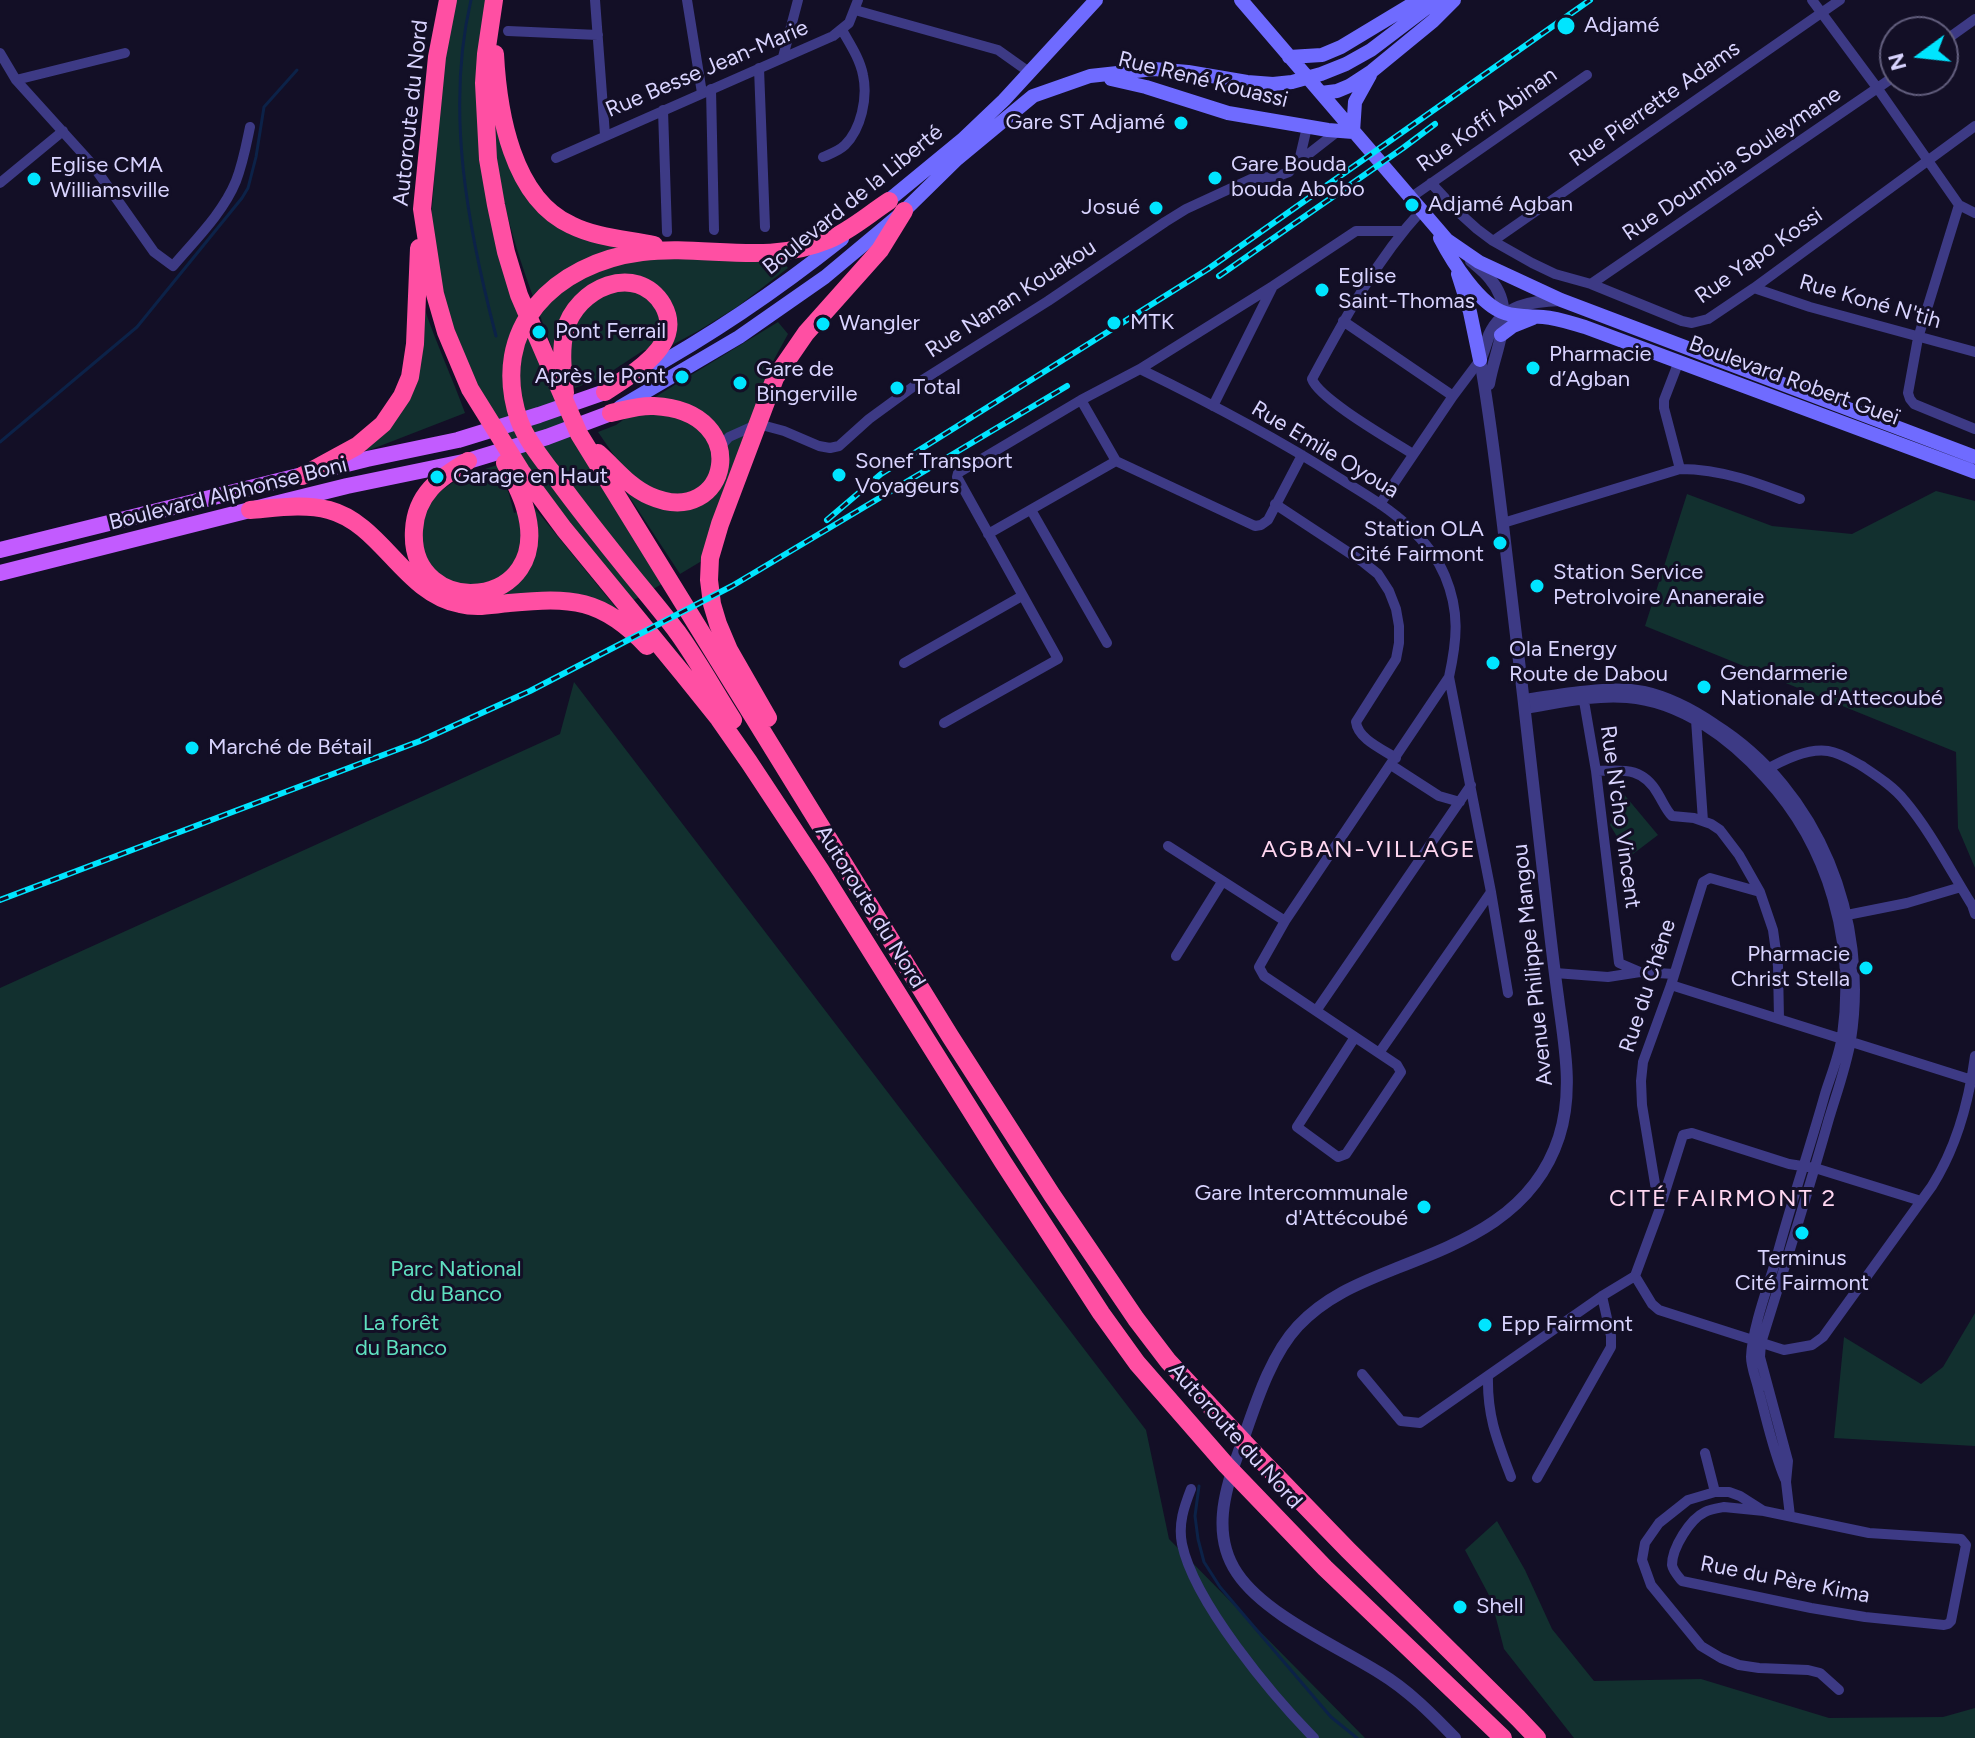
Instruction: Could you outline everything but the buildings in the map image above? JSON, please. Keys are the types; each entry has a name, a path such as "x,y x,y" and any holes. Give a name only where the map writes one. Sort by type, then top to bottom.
{"highway":[{"name":"Autoroute du Nord","path":"448,0 436,68 422,209 435,294 446,332 470,389 521,471 564,529 742,751 1101,1313 1154,1382 1226,1465 1325,1568 1503,1738"},
{"name":"Autoroute du Nord","path":"493,7 484,83 488,159 506,252 519,295 579,434 950,1036 1136,1319 1168,1361 1238,1437 1537,1738"},
{"path":"493,7 503,117 517,164 539,202 570,225 589,232 676,251"},
{"path":"821,871 756,757 678,634 532,446 519,419 511,373 513,352 529,316 547,293 598,262 634,253 786,252 827,241 896,206"},
{"path":"813,814 794,763 729,650 712,604 710,558 769,391 786,359 806,333 880,250 896,206"},
{"path":"302,476 364,441 383,424 402,396 410,377 415,344 422,209"},
{"path":"566,408 563,348 565,332 574,310 582,300 602,287 627,283 640,285 649,289 666,310 666,337 650,360 605,392"},
{"path":"468,461 433,484 418,508 413,536 419,561 428,575 453,591 472,595 490,591 516,576 524,561 529,530 526,510 478,417 470,389"},
{"path":"579,434 635,488 662,501 676,503 699,498 713,484 722,464 720,447 711,430 701,421 686,413 652,406 611,413"},
{"path":"250,510 317,507 344,515 362,528 423,587 441,598 460,604 476,606 559,600 596,607 623,624 665,665 683,674"}],"main road":[{"name":"Boulevard de la Liberté","path":"605,392 676,355 783,286 896,206 1004,100 1096,0"},
{"path":"1241,0 1319,90 1351,135 1432,224 1481,296 1505,313"},
{"path":"1287,54 1322,55 1341,47 1419,0"},
{"path":"611,413 787,305 825,277 896,206 1033,96 1090,76 1154,69 1247,82 1292,82 1346,64 1371,50 1437,0"},
{"path":"1319,90 1337,91 1372,71 1454,0"},
{"path":"1351,135 1355,102 1372,71"},
{"name":"Rue René Kouassi","path":"1090,76 1124,81 1228,113 1351,135"},
{"path":"1459,260 1480,360"},
{"name":"Boulevard Robert Gueï","path":"1459,260 1501,273 1561,300 1975,457"},
{"name":"Boulevard Robert Gueï","path":"1505,313 1585,327 1975,472"},
{"path":"1501,335 1527,319 1541,317"},
{"name":"Boulevard Alphonse Boni","path":"0,550 367,459 458,440 605,392"},
{"name":"Boulevard Alphonse Boni","path":"0,573 347,486 468,461 611,413"}],"street":[{"path":"595,0 605,135"},
{"path":"687,0 707,91 714,230"},
{"path":"783,57 798,0"},
{"path":"1812,0 1959,205 1975,213"},
{"name":"Rue Pierrette Adams","path":"1493,241 1840,0"},
{"path":"856,5 998,50 1029,72"},
{"name":"Rue Besse Jean-Marie","path":"556,158 833,36 849,23 856,5"},
{"path":"823,157 843,147 861,118 865,91 863,74 842,30"},
{"path":"508,31 598,35"},
{"path":"0,53 4,72 16,80 92,164 154,252 173,266 225,202 235,184 250,127"},
{"path":"16,80 125,53"},
{"path":"759,68 765,227"},
{"name":"Rue Koffi Abinan","path":"1406,194 1431,183 1587,75"},
{"name":"Rue Doumbia Souleymane","path":"1591,284 1878,89"},
{"path":"663,110 667,232"},
{"name":"Rue Yapo Kossi","path":"1431,183 1456,210 1493,241 1555,274 1591,284 1692,323 1708,319 1754,288 1975,126"},
{"path":"1296,164 1307,127"},
{"path":"0,183 63,131"},
{"path":"1296,164 1351,135"},
{"name":"Rue Nanan Kouakou","path":"758,424 819,446 839,446 869,419 921,381 1186,209 1251,179 1289,172 1296,164"},
{"path":"1959,205 1918,338 1908,393 1914,404 1975,429"},
{"path":"1413,454 1331,400 1312,379 1343,321 1402,231 1421,211"},
{"path":"944,723 1058,659 956,475 1081,400 1140,369 1356,231 1402,231"},
{"path":"1213,406 1273,286"},
{"name":"Rue Koné N'tih","path":"1754,288 1810,307 1975,352"},
{"name":"Boulevard Robert Gueï","path":"1505,313 1531,302 1561,300"},
{"path":"1380,504 1480,360 1488,337 1505,313"},
{"name":"Avenue Philippe Mangou","path":"1487,396 1505,313"},
{"path":"1343,321 1453,396"},
{"name":"Avenue Philippe Mangou","path":"1455,1738 1404,1690 1306,1630 1247,1587 1226,1552 1223,1509 1226,1487 1250,1421 1280,1351 1295,1330 1317,1308 1346,1289 1460,1242 1518,1204 1553,1153 1563,1119 1567,1061 1503,523 1480,360"},
{"path":"1679,361 1664,400 1664,408 1680,469"},
{"name":"Rue Emile Oyoua","path":"1140,369 1302,455 1380,504 1419,537 1444,573 1457,618 1456,647 1449,677 1260,962 1260,971 1264,976 1379,1053"},
{"path":"1081,400 1116,461 1255,526 1268,520 1302,455"},
{"path":"720,447 729,437 758,424"},
{"path":"988,534 1116,461"},
{"path":"1503,523 1680,469 1726,473 1800,499"},
{"path":"1275,504 1363,562 1378,574 1389,591 1399,626 1396,659 1356,726 1360,734 1439,796 1460,802"},
{"path":"1031,510 1107,643"},
{"path":"904,663 1022,596"},
{"path":"1449,677 1508,993"},
{"path":"1524,704 1625,688 1668,697 1727,732 1765,770 1806,815 1831,861 1847,915 1855,975 1846,1040 1751,1359 1777,1462 1786,1482 1790,1516"},
{"path":"1524,704 1606,698 1635,699 1664,706 1696,720 1765,770 1805,830 1830,888 1845,962 1846,1040"},
{"name":"Rue N'cho Vincent","path":"1584,701 1596,771 1619,963 1640,972"},
{"path":"1696,720 1703,821"},
{"path":"1765,770 1804,754 1826,750 1868,770 1904,800 1933,840 1975,914"},
{"path":"1596,771 1641,774 1650,781 1672,816 1703,821 1720,830 1731,842 1760,892 1773,930 1778,966 1779,1019"},
{"path":"1316,1011 1471,784"},
{"path":"1168,846 1285,921"},
{"name":"Rue du Chêne","path":"1659,1211 1642,1105 1643,1062 1703,882 1710,878 1760,892"},
{"path":"1176,956 1222,882"},
{"path":"1847,915 1907,903 1961,887"},
{"path":"1355,1037 1297,1127 1338,1157 1346,1154 1401,1072 1397,1065 1379,1053 1491,892"},
{"path":"1555,973 1608,977 1640,972 1672,979 1779,1019 1972,1080"},
{"path":"1635,1276 1659,1310 1784,1350 1812,1345 1823,1337 1943,1169 1972,1080 1975,1056"},
{"path":"1362,1374 1401,1421 1418,1424 1635,1276 1683,1135 1695,1134 1921,1201"},
{"path":"1537,1478 1611,1347 1602,1296"},
{"path":"1488,1376 1491,1421 1511,1477"},
{"path":"1705,1453 1715,1492"},
{"path":"1191,1489 1182,1511 1182,1542 1191,1570 1227,1632 1280,1702 1314,1738"},
{"path":"1764,1511 1729,1492 1715,1492 1688,1500 1659,1523 1645,1543 1642,1560 1651,1585 1701,1646 1721,1658 1739,1665 1820,1673 1839,1690"},
{"name":"Rue du Père Kima","path":"1724,1507 1790,1516 1869,1533 1961,1539 1966,1545 1951,1621 1944,1625 1852,1615 1682,1581 1675,1574 1672,1564 1682,1534 1705,1512 1724,1507"}],"green space":[{"path":"456,0 485,0 498,254 662,584 632,601 567,527 481,396 440,294 431,219 444,59"},
{"path":"498,117 504,145 568,231 780,258 788,268 737,307 698,331 661,351 644,350 603,377 575,388 571,372 560,369 513,236 496,153 494,129"},
{"path":"424,307 465,413 367,451 365,449 390,425"},
{"path":"778,322 788,334 762,387 705,559 680,574 621,484 624,470 598,432 616,425 660,394"},
{"path":"497,465 514,513 533,506 617,609 497,599 443,580 423,559 421,514 428,503 461,477"},
{"path":"1936,491 1975,501 1975,868 1958,828 1956,752 1645,626 1687,494 1772,526 1852,534"},
{"name":"La forêt du Banco","path":"574,682 1146,1430 1169,1539 1365,1738 0,1738 0,988 560,734"},
{"path":"1622,792 1658,835 1629,857 1610,825"},
{"path":"1975,1313 1975,1446 1834,1438 1844,1337 1921,1384 1943,1367"},
{"path":"1497,1521 1525,1570 1552,1629 1594,1681 1701,1679 1829,1718 1943,1717 1975,1708 1975,1738 1574,1738 1504,1649 1491,1599 1465,1550"}],"waterway":[{"path":"471,0 463,42 460,84 463,169 477,254 496,336"},
{"path":"0,442 137,327 242,198 248,188 256,157 264,107 297,70"},
{"path":"1199,1486 1195,1516 1204,1562 1220,1587 1331,1717 1357,1738"}],"railway":[{"path":"827,520 881,474 1208,269 1590,0"},
{"path":"1219,276 1435,124"},
{"path":"0,900 420,741 530,691 732,586 1067,386"}],"place":[{"name":"Adjamé","path":"1566,26"},
{"name":"Gare ST Adjamé","path":"1181,123"},
{"name":"Gare Bouda bouda Abobo","path":"1215,178"},
{"name":"Eglise CMA Williamsville","path":"34,179"},
{"name":"Adjamé Agban","path":"1412,205"},
{"name":"Josué","path":"1156,208"},
{"name":"Eglise Saint-Thomas","path":"1322,290"},
{"name":"MTK","path":"1114,323"},
{"name":"Wangler","path":"823,324"},
{"name":"Pont Ferrail","path":"539,332"},
{"name":"Pharmacie d’Agban","path":"1533,368"},
{"name":"Après le Pont","path":"682,377"},
{"name":"Gare de Bingerville","path":"740,383"},
{"name":"Total","path":"897,388"},
{"name":"Sonef Transport Voyageurs","path":"839,475"},
{"name":"Garage en Haut","path":"437,477"},
{"name":"Station OLA Cité Fairmont","path":"1500,543"},
{"name":"Station Service PetroIvoire Ananeraie","path":"1537,586"},
{"name":"Ola Energy Route de Dabou","path":"1493,663"},
{"name":"Gendarmerie Nationale d'Attecoubé","path":"1704,687"},
{"name":"Marché de Bétail","path":"192,748"},
{"name":"Pharmacie Christ Stella","path":"1866,968"},
{"name":"Gare Intercommunale d'Attécoubé","path":"1424,1207"},
{"name":"Terminus Cité Fairmont","path":"1802,1233"},
{"name":"Epp Fairmont","path":"1485,1325"},
{"name":"Shell","path":"1460,1607"}],"district":[{"name":"AGBAN-VILLAGE","path":"1369,850"},
{"name":"CITÉ FAIRMONT 2","path":"1723,1199"}],"park label":[{"name":"Parc National du Banco","path":"456,1282"}]}
